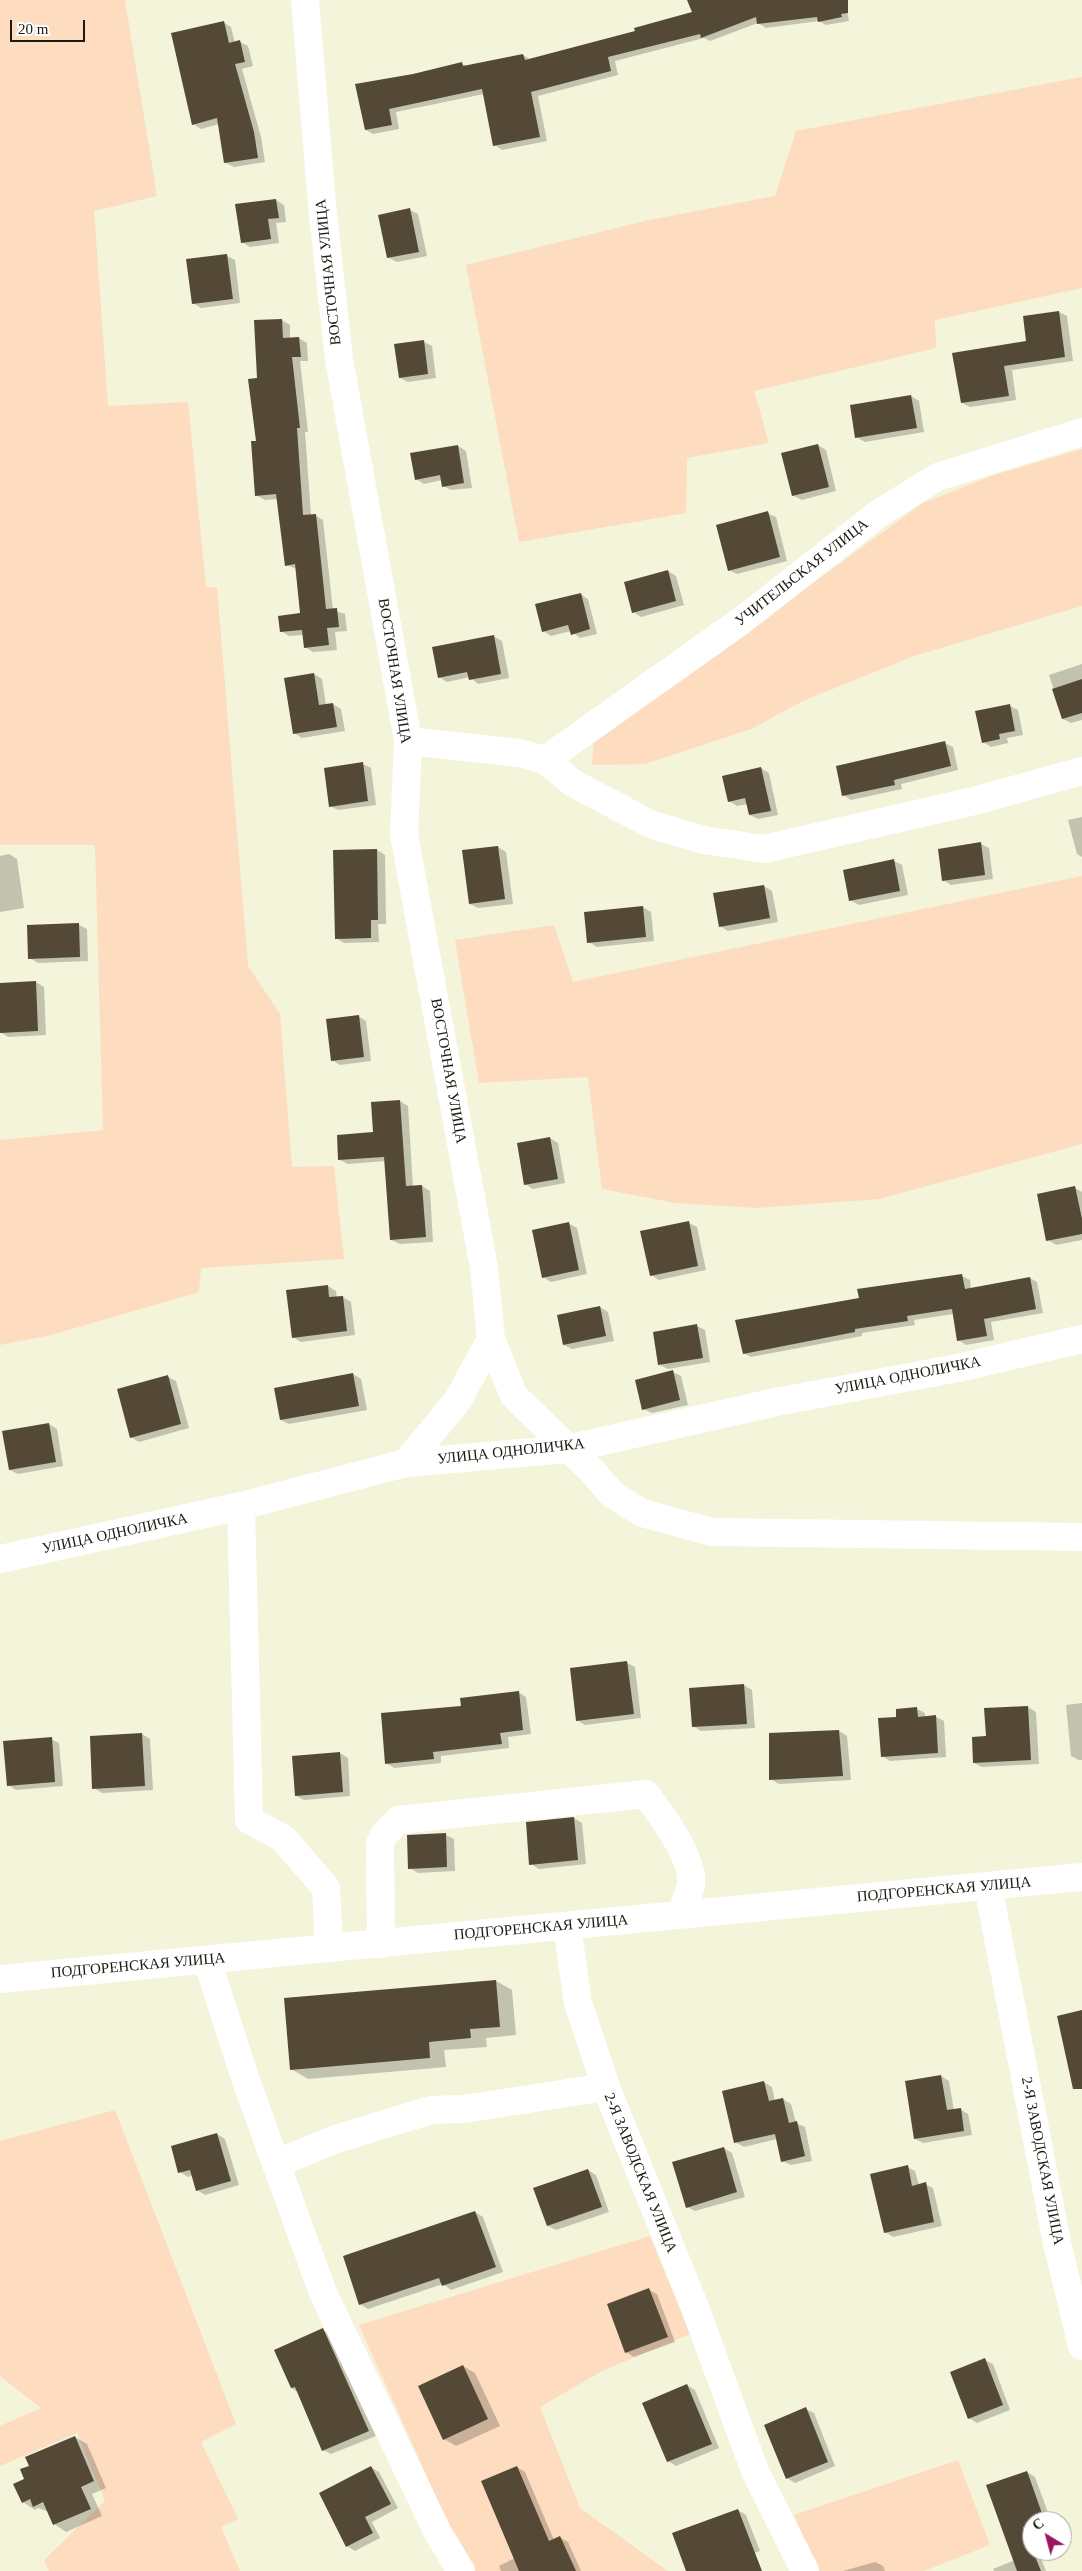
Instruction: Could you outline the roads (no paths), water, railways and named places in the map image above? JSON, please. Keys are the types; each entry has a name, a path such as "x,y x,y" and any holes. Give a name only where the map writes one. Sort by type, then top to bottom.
{"street":[{"name":"ВОСТОЧНАЯ УЛИЦА","path":"305,0 322,206 339,359 408,741 404,835 484,1268 491,1339 514,1396 612,1494 642,1513 712,1532 1082,1538"},
{"name":"УЧИТЕЛЬСКАЯ УЛИЦА","path":"545,760 741,620 878,514 937,477 1082,432"},
{"path":"408,741 520,753 545,760 573,783 652,825 704,840 764,849 974,801 1082,771"},
{"path":"406,1463 458,1400 491,1339"},
{"name":"УЛИЦА ОДНОЛИЧКА","path":"0,1559 241,1506 406,1463 567,1449 776,1402 958,1368 1082,1339"},
{"path":"241,1506 249,1820 283,1838 326,1888 329,1948"},
{"path":"381,1944 380,1844 383,1836 398,1820 646,1794 670,1826 685,1859 691,1884 680,1915"},
{"name":"ПОДГОРЕНСКАЯ УЛИЦА","path":"0,1978 381,1944 1082,1877"},
{"name":"2-Я ЗАВОДСКАЯ УЛИЦА","path":"988,1886 1057,2243 1082,2346"},
{"path":"567,1926 578,2003 606,2087"},
{"path":"207,1960 246,2081 323,2293 438,2533 461,2571"},
{"name":"2-Я ЗАВОДСКАЯ УЛИЦА","path":"276,2164 333,2140 431,2110 464,2109 606,2087 694,2305 755,2471 805,2571"}]}
